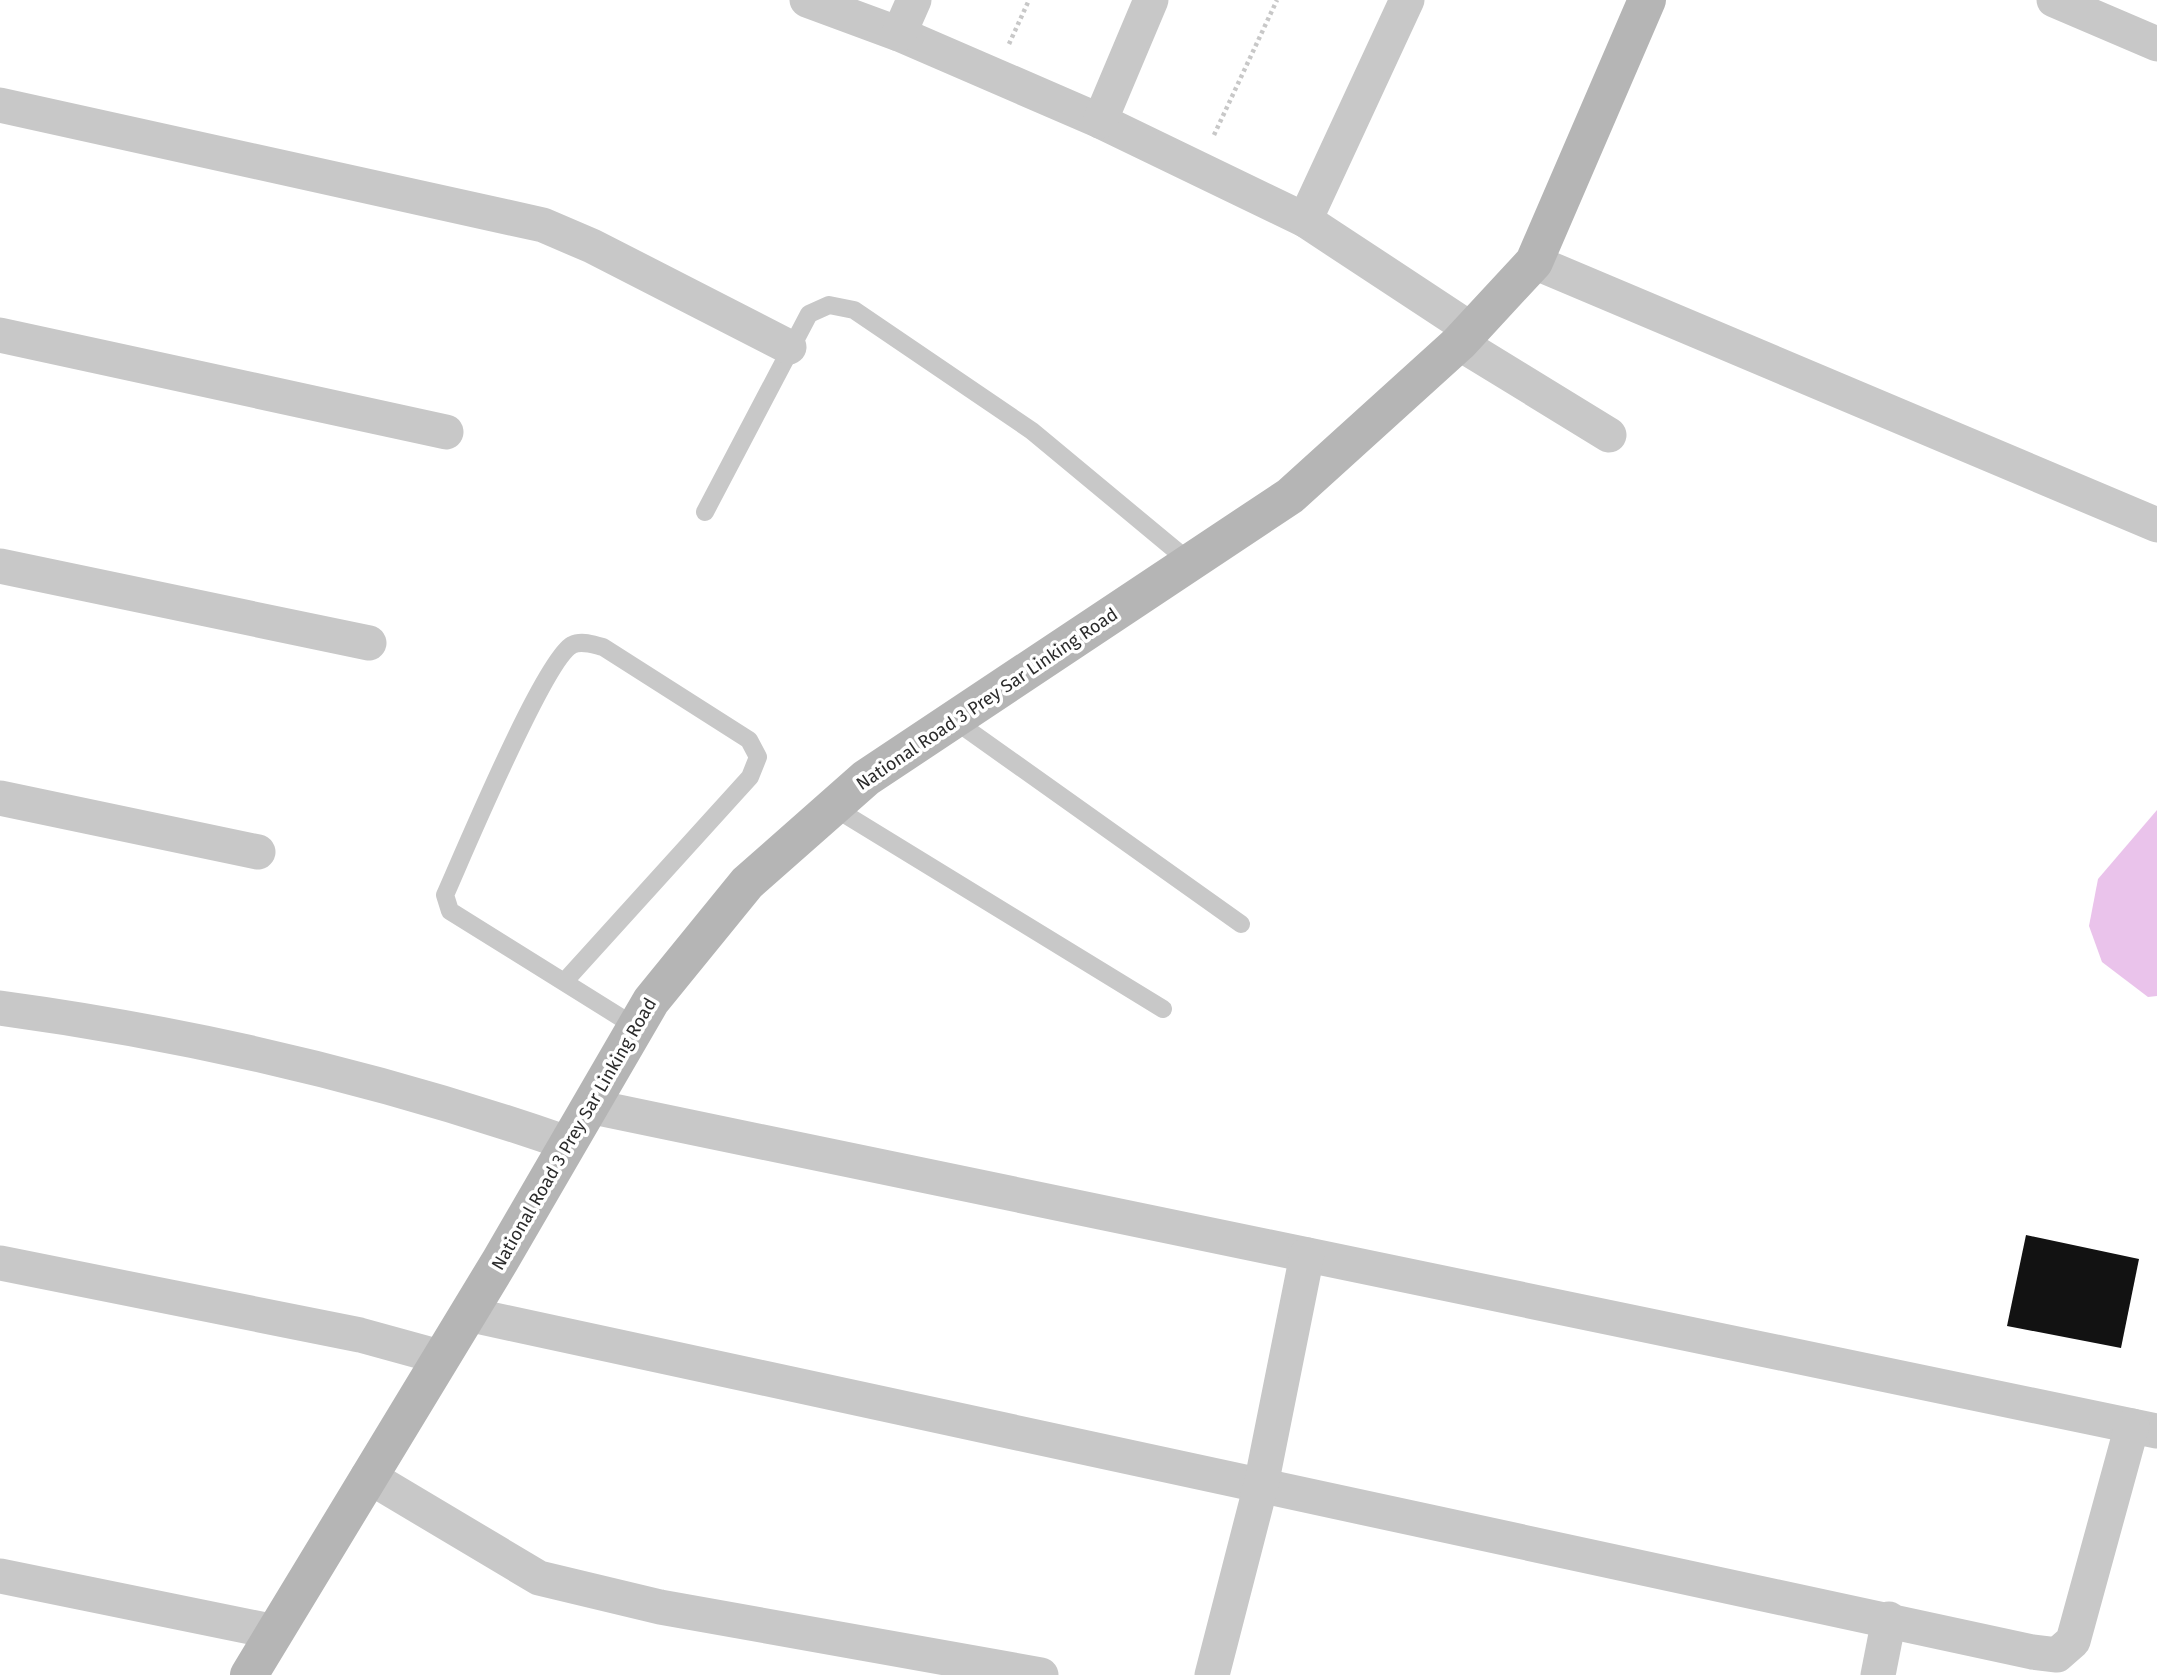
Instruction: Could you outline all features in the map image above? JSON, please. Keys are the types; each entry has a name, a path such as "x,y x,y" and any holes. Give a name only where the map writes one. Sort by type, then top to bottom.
{"street":[{"path":"807,0 899,34 1100,121 1305,220 1465,336 1609,435"},
{"path":"899,34 914,0"},
{"path":"1100,121 1151,0"},
{"path":"1305,220 1407,0"},
{"name":"National Road 3 Prey Sar Linking Road","path":"249,1675 467,1314 651,1000 747,883 866,778 1290,496 1465,336 1534,262 1647,0"},
{"path":"2054,0 2157,44"},
{"path":"0,105 543,225 789,347"},
{"path":"1534,262 2157,525"},
{"path":"0,335 446,432"},
{"path":"0,566 369,643"},
{"path":"0,798 258,852"},
{"path":"0,1008 74,1018 300,1063 458,1105 567,1143"},
{"path":"467,1314 2057,1655 2073,1641 2144,1429 589,1106"},
{"path":"1212,1675 1261,1485 1307,1255"},
{"path":"0,1264 360,1335 439,1357"},
{"path":"368,1476 539,1578 660,1607 1041,1675"},
{"path":"0,1576 275,1632"},
{"path":"1878,1675 1889,1619"}],"lane":[{"path":"705,512 789,347 809,314 830,305 854,310 1031,431 1191,563"},
{"path":"565,981 750,778 758,757 749,740 604,647 587,643 573,644 563,653 527,715 445,895 450,911 636,1027"},
{"path":"954,720 1241,924"},
{"path":"833,807 1163,1009"}],"path":[{"path":"993,76 1029,0"},
{"path":"1198,168 1277,0"}],"shaded area":[{"path":"2157,810 2157,996 2148,997 2102,962 2089,926 2098,879"}],"building":[{"path":"2026,1235 2139,1259 2121,1348 2007,1326"}]}
